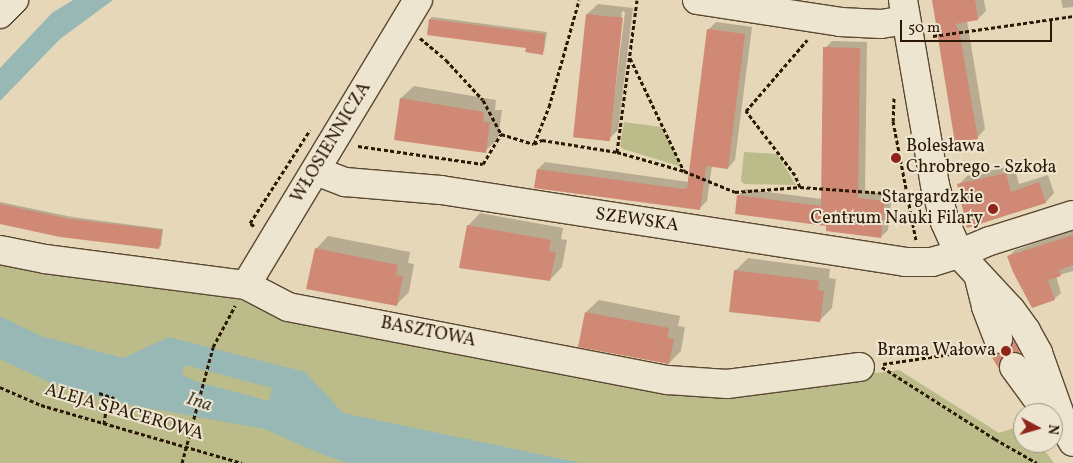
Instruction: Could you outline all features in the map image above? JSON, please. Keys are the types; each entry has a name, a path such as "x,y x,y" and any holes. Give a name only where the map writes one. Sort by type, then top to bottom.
{"street":[{"path":"0,14 14,0"},
{"name":"WŁOSIENNICZA","path":"246,285 418,0"},
{"path":"697,0 840,22 881,24 904,10 935,185 944,222 958,254 1011,310 1026,331 1038,353 1064,429"},
{"name":"SZEWSKA","path":"316,171 345,182 441,190 905,262 932,262 1073,214"},
{"name":"BASZTOWA","path":"0,250 45,259 246,285 288,307 668,380 727,384 860,367"},
{"path":"979,277 986,307 989,344"},
{"path":"1014,366 1039,402 1064,429"}],"path":[{"path":"534,144 549,107 579,0"},
{"path":"617,152 637,0"},
{"path":"930,37 1073,16"},
{"path":"413,31 446,60 483,100 501,134 534,144 542,140 617,152 684,171 735,192 800,187 916,195"},
{"path":"800,187 795,175 746,111 812,34"},
{"path":"629,57 684,171"},
{"path":"354,145 483,164 501,134"},
{"path":"182,463 213,347 246,285"},
{"path":"989,344 878,365 995,439 1037,463"},
{"name":"ALEJA SPACEROWA","path":"0,387 41,405 104,424 186,445 242,463"},
{"path":"100,393 114,398"},
{"path":"104,424 108,396"}],"green space":[{"path":"624,122 661,127 682,167 623,149 620,146"},
{"path":"744,152 777,154 796,185 744,184 741,181"},
{"path":"0,259 197,288 269,308 714,395 899,370 999,433 1013,428 1013,453 1046,453 1054,463 0,463"}],"water":[{"path":"73,0 113,0 60,39 0,101 0,68 52,13"},
{"name":"Ina","path":"0,316 41,336 123,358 169,337 305,372 343,413 581,463 347,463 321,454 265,429 120,403 55,385 0,359","holes":["185,365 272,388 269,401 198,382 182,375"]}],"building":[{"path":"932,0 975,0 978,20 955,24 959,30 978,139 955,143"},
{"path":"586,14 623,18 610,141 573,137"},
{"path":"429,19 545,34 543,55 525,52 526,48 427,35"},
{"path":"707,29 745,34 728,169 706,166 700,210 534,188 537,169 687,188"},
{"path":"823,47 860,48 858,198 885,201 881,238 826,231 826,226 735,214 737,195 821,206"},
{"path":"400,98 484,112 483,122 490,122 486,153 394,140"},
{"path":"1006,173 1011,192 1039,182 1046,203 967,228 957,184"},
{"path":"0,204 70,219 162,230 159,249 60,237 0,224"},
{"path":"467,225 551,240 549,251 556,252 550,281 459,268"},
{"path":"1073,235 1073,265 1059,270 1061,276 1048,280 1055,300 1032,308 1013,272 1007,256"},
{"path":"315,248 398,265 396,275 403,276 397,306 306,289"},
{"path":"734,270 819,281 818,290 824,291 820,322 729,312"},
{"path":"585,312 669,328 667,338 674,339 669,364 578,347"},
{"path":"1013,340 1020,353 1012,352 1004,355 1000,361 999,369 988,351 995,354 1004,353 1010,349"}],"place":[{"name":"Bolesława Chrobrego - Szkoła","path":"896,158"},
{"name":"Stargardzkie Centrum Nauki Filary","path":"993,209"},
{"name":"Brama Wałowa","path":"1006,351"}]}
